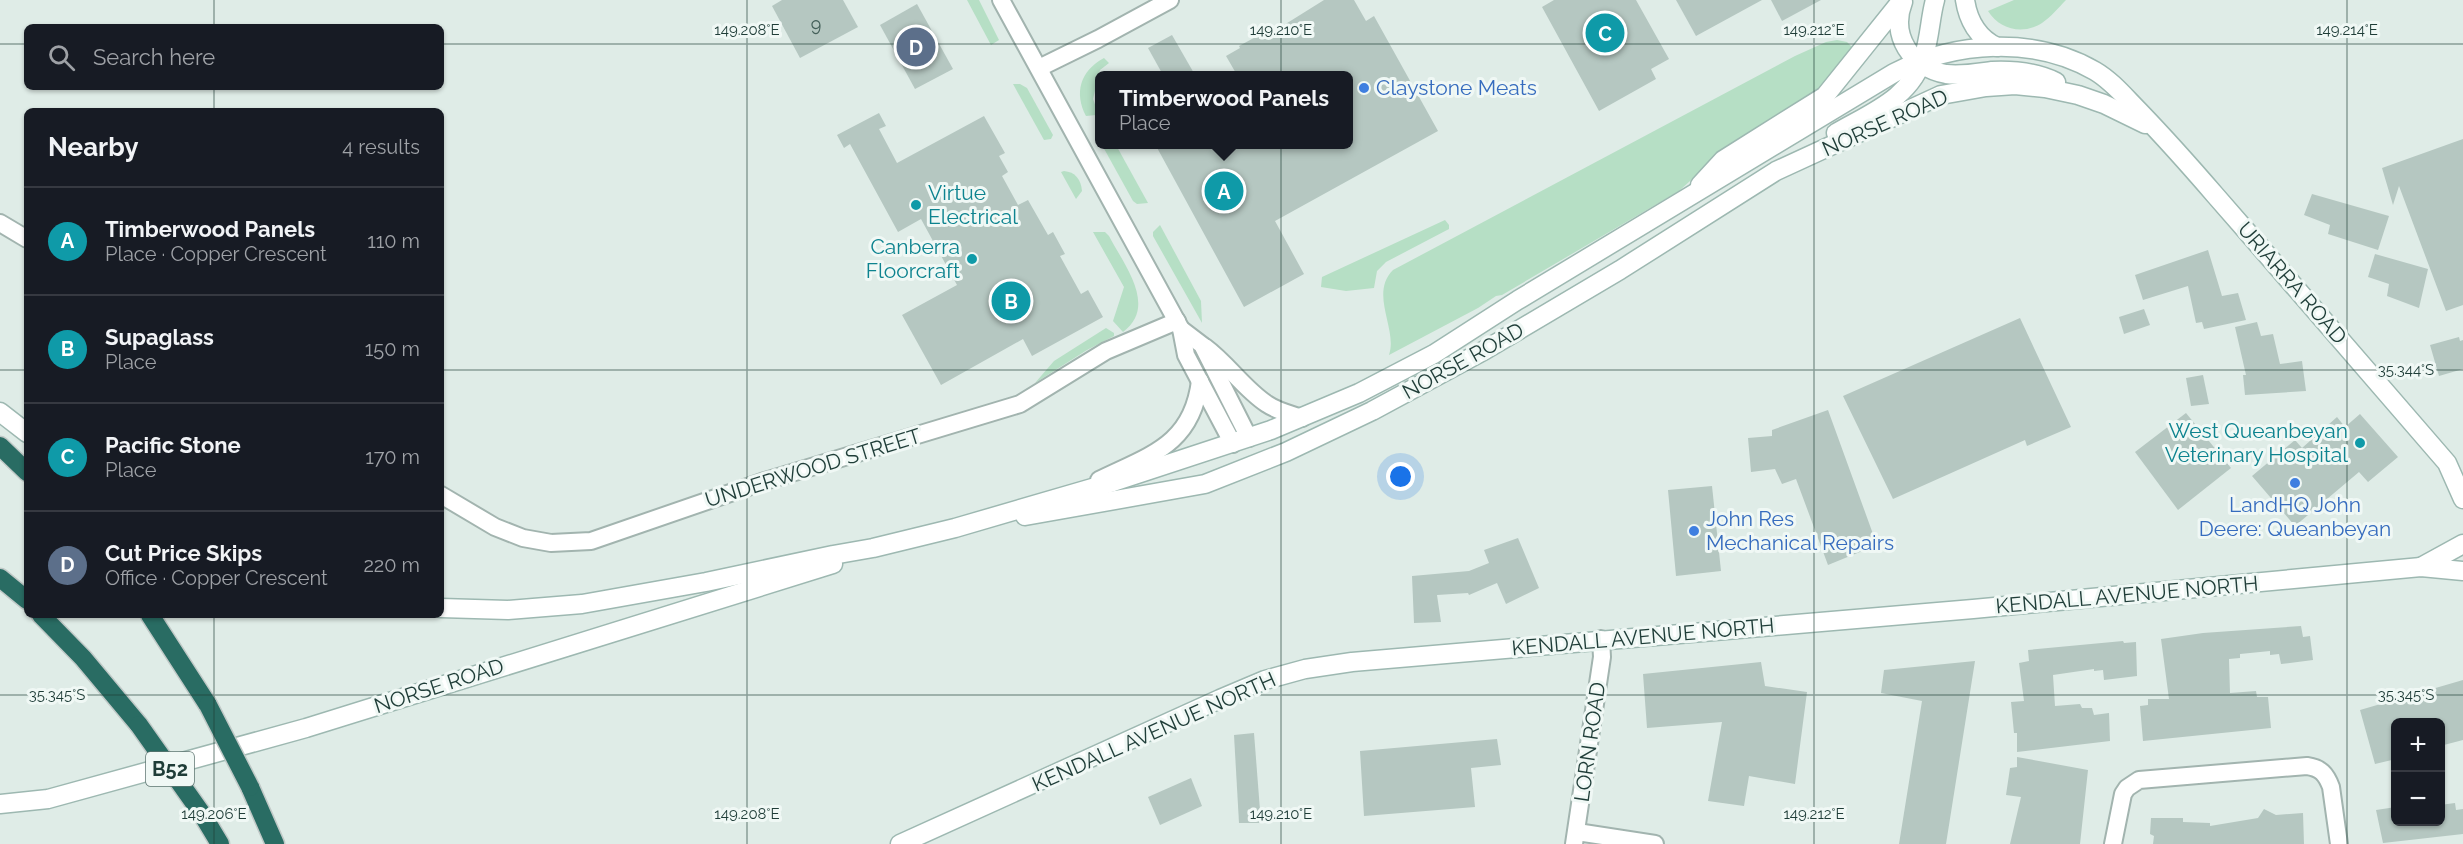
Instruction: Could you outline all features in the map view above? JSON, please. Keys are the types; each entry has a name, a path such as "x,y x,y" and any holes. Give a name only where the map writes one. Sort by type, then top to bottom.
{"highway":[{"path":"0,446 24,469"},
{"path":"0,578 24,598"},
{"name":"B52","path":"45,618 83,658 139,725 202,814 220,844"},
{"path":"152,618 208,705 250,787 275,844"}],"main road":[{"path":"1903,0 1899,16 1899,30 1906,51 1936,71 1952,75 2003,71 2031,73 2104,104"},
{"path":"1689,198 1724,160 1825,96 1903,0"},
{"path":"1776,171 1894,100 1907,88 1921,62 1935,0"},
{"path":"1965,0 1968,14 1979,34 1997,47"},
{"name":"NORSE ROAD","path":"444,608 508,610 582,604 873,548 955,528 1241,441 1359,393 1434,354 1518,300 1876,83 1921,62 1958,51 1997,47 2051,55 2095,72 2116,87 2159,131"},
{"name":"NORSE ROAD","path":"955,528 1205,484 1253,465 1372,411 1431,380 1620,270 1776,171 1832,147 1925,101 1962,90 2029,86 2062,91 2104,104 2159,131"},
{"name":"URIARRA ROAD","path":"2159,131 2447,463 2463,498"},
{"path":"0,412 24,431"},
{"path":"1241,441 1253,465"},
{"name":"URIARRA ROAD","path":"2447,463 2463,472"},
{"name":"KENDALL AVENUE NORTH","path":"2421,567 2463,544"},
{"name":"NORSE ROAD","path":"0,804 48,799 306,728 484,671 798,576 873,548"},
{"name":"KENDALL AVENUE NORTH","path":"900,844 1265,680 1305,669 1352,662 1601,639 1962,610 2421,567 2463,571"}],"street":[{"path":"1001,0 1179,325 1186,355 1200,381 1241,441"},
{"path":"1039,68 1170,0"},
{"path":"0,223 24,237"},
{"path":"1179,325 1225,363 1263,402 1277,410 1302,418"},
{"name":"UNDERWOOD STREET","path":"444,497 495,527 533,541 551,543 591,540 765,481 953,426 1026,401 1106,351 1179,325"},
{"path":"1202,345 1241,441"},
{"path":"1080,490 1170,443 1192,416 1200,381"},
{"name":"LORN ROAD","path":"1576,838 1602,657 1601,639"},
{"path":"2113,844 2123,794 2127,788 2139,780 2307,766 2319,769 2328,779 2339,844"},
{"path":"1576,838 1655,844"}],"green space":[{"path":"967,0 979,0 999,40 991,45"},
{"path":"2014,0 2066,0 2035,27 2012,29 1999,23 1988,11"},
{"path":"1837,40 1847,42 1854,49 1820,89 1701,171 1679,191 1502,295 1496,296 1478,308 1389,355 1391,345 1384,290 1386,279 1393,270 1795,56 1826,42"},
{"path":"1104,58 1109,63 1100,71 1095,71 1093,99 1095,115 1086,116 1080,99 1080,91 1089,69"},
{"path":"1013,84 1020,84 1027,88 1053,135 1051,139 1044,140"},
{"path":"1104,149 1118,149 1148,203 1137,204 1133,201"},
{"path":"1064,171 1077,177 1080,183 1082,191 1076,199 1061,172"},
{"path":"1445,220 1449,229 1386,262 1377,271 1374,288 1346,291 1321,287 1322,277"},
{"path":"1160,225 1201,301 1202,323 1153,236 1153,232"},
{"path":"1093,232 1105,232 1109,236 1135,285 1138,310 1133,322 1123,332 1113,321 1124,287"},
{"path":"1106,328 1114,333 1114,336 1035,383 1054,361"}],"building":[{"path":"782,0 843,0 858,27 800,58 772,6"},
{"path":"1324,0 1354,0 1366,21 1374,16 1438,131 1275,221 1304,274 1244,307 1158,149 1353,149 1353,71 1235,71 1226,56 1263,33 1264,35"},
{"path":"1554,0 1636,0 1669,59 1651,69 1656,79 1599,111 1542,7"},
{"path":"1676,0 1762,0 1696,36"},
{"path":"1771,0 1821,0 1782,21"},
{"path":"917,4 953,69 915,89 880,25"},
{"path":"1172,35 1193,71 1161,71 1148,48"},
{"path":"879,113 886,126 879,129 897,163 984,116 1005,153 999,156 1008,172 1002,176 1018,205 1028,200 1048,235 1053,232 1065,254 1060,256 1081,294 1088,290 1103,317 1032,356 1023,339 941,385 902,315 957,285 921,219 898,232 850,144 844,148 837,135"},
{"path":"2463,139 2463,305 2446,311 2399,186 2393,205 2382,168"},
{"path":"2312,194 2389,216 2378,250 2328,234 2330,225 2304,215"},
{"path":"2208,250 2222,296 2238,293 2246,320 2204,329 2202,322 2196,323 2188,286 2143,300 2135,275"},
{"path":"2375,254 2428,269 2419,308 2387,296 2389,284 2368,277"},
{"path":"2144,309 2150,325 2124,334 2119,317"},
{"path":"2020,318 2071,427 2027,446 2025,440 1893,499 1843,396"},
{"path":"2257,322 2261,336 2273,334 2280,364 2302,361 2306,391 2245,395 2243,375 2246,375 2235,327"},
{"path":"2459,337 2460,341 2463,340 2463,369 2439,376 2430,345"},
{"path":"2203,375 2209,404 2191,406 2186,378"},
{"path":"1828,410 1877,545 1828,565 1796,479 1782,484 1775,469 1751,472 1748,438 1772,436 1772,430"},
{"path":"2186,413 2231,468 2178,510 2135,452"},
{"path":"2360,414 2398,457 2368,482 2359,472 2295,526 2252,476 2295,440 2302,448 2337,417 2345,427"},
{"name":"John Res Mechanical Repairs","path":"1712,486 1721,571 1676,576 1668,490"},
{"path":"1518,538 1539,588 1506,604 1497,583 1469,595 1468,593 1437,595 1441,622 1414,623 1412,576 1469,571 1489,563 1484,550"},
{"path":"2301,626 2303,637 2310,636 2313,660 2281,664 2279,654 2270,655 2270,651 2240,654 2240,658 2229,659 2230,693 2256,691 2257,697 2268,697 2271,728 2143,741 2140,706 2148,705 2148,699 2169,699 2161,639 2203,633"},
{"path":"2123,641 2124,643 2136,642 2137,676 2104,680 2103,670 2094,671 2094,669 2053,675 2055,706 2080,704 2082,708 2092,708 2094,715 2109,713 2110,741 2017,752 2017,733 2014,733 2011,702 2024,701 2019,663 2029,661 2028,650"},
{"path":"1975,661 1946,844 1899,844 1922,701 1881,693 1884,670"},
{"path":"1761,662 1765,686 1807,692 1795,784 1749,776 1744,806 1708,801 1722,722 1647,728 1643,674"},
{"path":"2463,680 2463,740 2445,745 2445,718 2391,718 2391,760 2375,764 2360,710"},
{"path":"1254,733 1261,823 1239,823 1234,735"},
{"path":"1497,739 1501,765 1471,768 1475,807 1364,816 1360,751"},
{"path":"2017,757 2088,770 2080,844 2010,844 2021,797 2006,795 2010,768 2017,767"},
{"path":"1191,778 1202,806 1160,825 1148,797"},
{"path":"2455,803 2456,810 2463,809 2463,834 2383,843 2376,810 2391,808 2391,826 2445,826 2445,804"},
{"path":"2264,809 2276,815 2303,813 2304,844 2153,844 2154,836 2150,834 2151,818 2183,818 2183,822 2210,823 2210,826 2258,818"}],"place":[{"name":"Pacific Stone","path":"1605,33"},
{"name":"Cut Price Skips","path":"916,47"},
{"name":"Claystone Meats","path":"1364,88"},
{"name":"Timberwood Panels","path":"1224,191"},
{"name":"Virtue Electrical","path":"916,205"},
{"name":"Canberra Floorcraft","path":"972,259"},
{"name":"Supaglass","path":"1011,301"},
{"name":"West Queanbeyan Veterinary Hospital","path":"2360,443"},
{"name":"LandHQ John Deere: Queanbeyan","path":"2295,483"},
{"name":"John Res Mechanical Repairs","path":"1694,531"}]}
